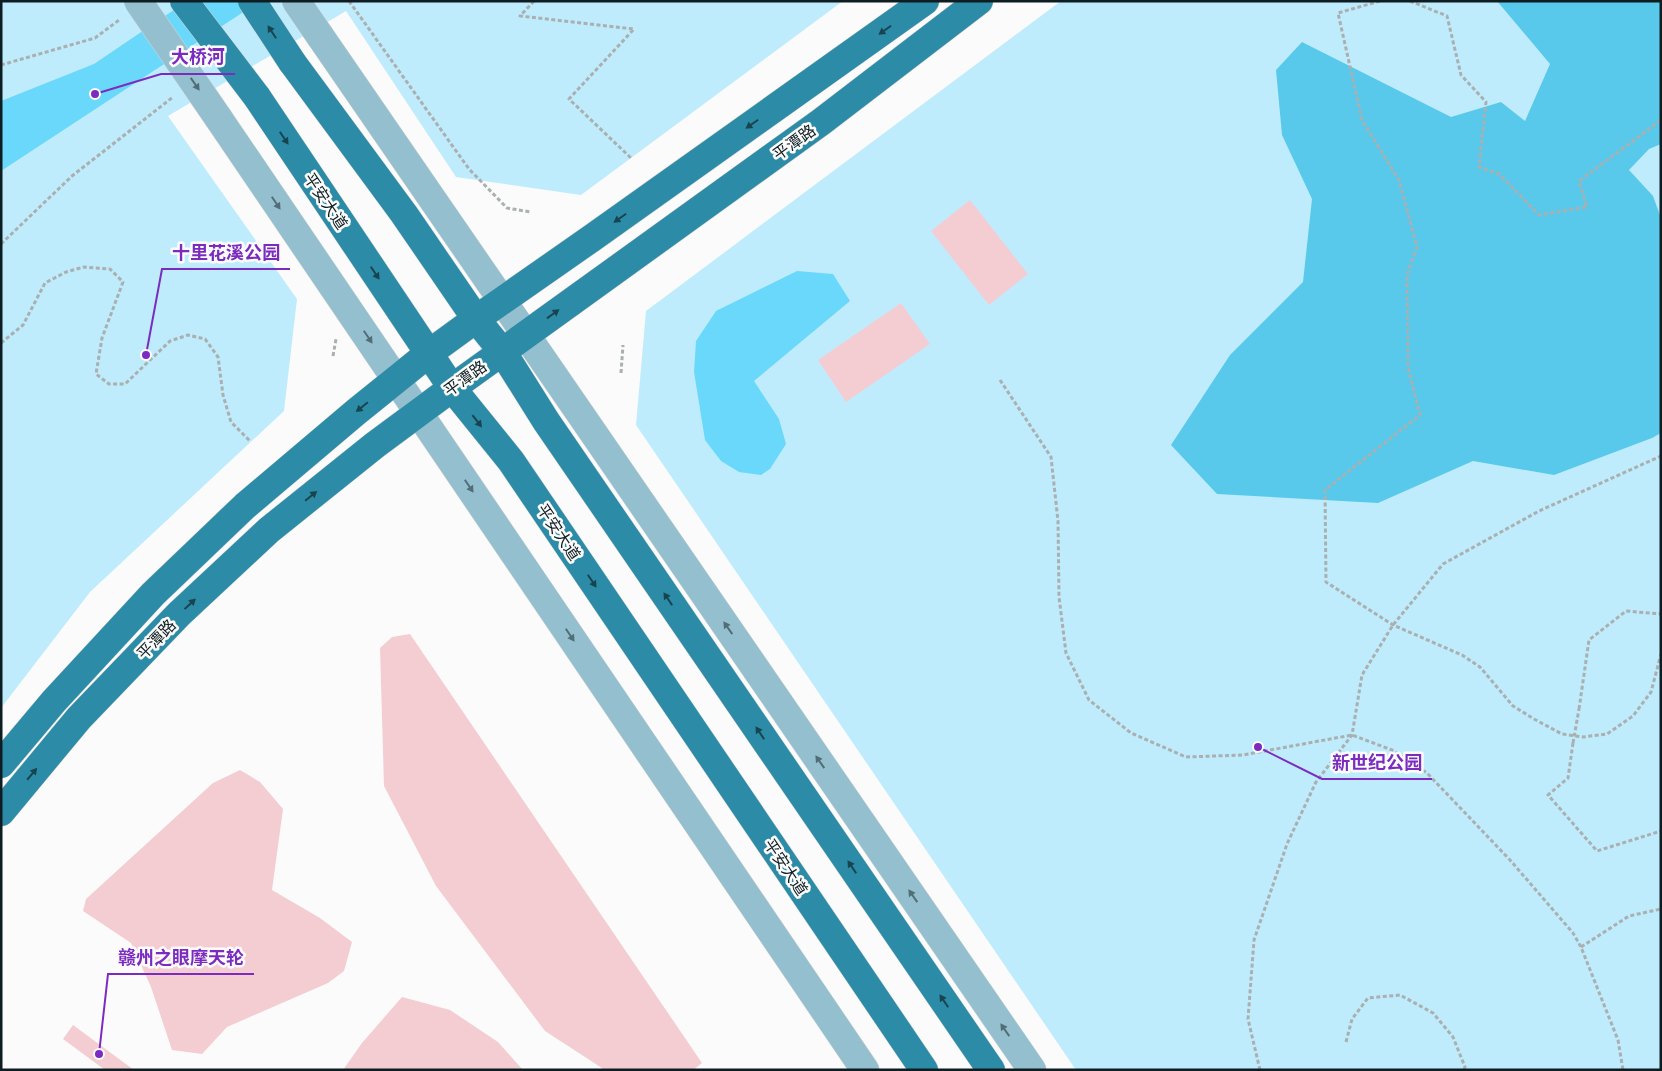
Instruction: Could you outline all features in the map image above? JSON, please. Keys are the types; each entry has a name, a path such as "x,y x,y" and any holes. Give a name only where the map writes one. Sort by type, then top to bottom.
{"main road":[{"name":"平安大道","path":"184,1 257,97 452,388 511,461 924,1070"},
{"path":"252,1 292,62 404,214 476,318 502,351 546,422 991,1070"},
{"name":"平潭路","path":"1,764 54,702 153,594 245,506 396,380 476,318 592,238 924,1"},
{"name":"平潭路","path":"1,812 79,718 179,614 269,530 375,445 502,351 821,122 979,1"}],"street":[{"path":"296,1 1032,1070"},
{"path":"130,9 219,119 865,1070"}],"path":[{"path":"349,1 469,169 508,208 531,212"},
{"path":"534,1 520,16 634,29 569,99 630,158"},
{"path":"1380,1 1338,13 1362,120 1400,180 1417,247 1406,275 1408,367 1420,415 1325,490 1326,582 1393,625 1462,655 1480,667 1514,706 1534,720 1562,734 1584,737 1607,734 1633,716 1651,692 1661,654"},
{"path":"1410,1 1447,16 1461,75 1486,102 1479,166 1499,174 1539,215 1587,207 1579,182 1661,120"},
{"path":"1,64 95,38 130,9"},
{"path":"1,244 72,176 178,94"},
{"path":"1,343 23,325 45,283 66,272 84,266 110,268 123,282 102,338 96,374 109,384 125,384 170,341 188,335 205,339 218,356 223,395 231,422 251,442"},
{"path":"621,372 623,346"},
{"path":"1000,380 1051,457 1058,520 1059,597 1066,653 1089,700 1131,733 1186,757 1243,755 1352,734 1392,750 1427,773 1510,860 1573,933 1581,947 1618,1040 1623,1070"},
{"path":"1260,1070 1248,1019 1254,940 1287,844 1316,782 1352,734 1362,676 1393,625 1443,564 1539,511 1661,456"},
{"path":"1661,614 1626,611 1589,640 1568,778 1548,795 1597,851 1661,831"},
{"path":"1581,947 1629,916 1661,909"},
{"path":"1346,1042 1352,1019 1368,998 1400,995 1433,1013 1453,1037 1465,1068 1464,1070"}],"shaded area":[{"path":"1,1 843,1 581,195 456,177 346,11 168,116 297,299 284,411 90,592 1,708"},
{"path":"187,1 260,1 1,171 1,101 94,64"},
{"path":"1061,1 1661,1 1661,1070 1076,1070 636,425 646,311"},
{"path":"1497,1 1661,1 1661,144 1649,149 1629,170 1653,196 1661,218 1661,433 1554,475 1473,461 1378,503 1217,494 1171,445 1230,355 1303,282 1312,199 1282,135 1276,70 1302,42 1451,117 1501,102 1525,121 1550,64"},
{"path":"797,271 833,274 850,301 754,381 779,419 786,444 770,469 761,475 739,472 721,461 705,440 694,372 696,341 716,311"}],"building":[{"path":"970,200 1028,274 989,305 931,231"},
{"path":"901,303 930,344 846,402 818,360"},
{"path":"410,634 702,1063 693,1070 605,1070 545,1031 436,886 384,786 380,648 392,637"},
{"path":"240,770 260,782 283,809 272,890 320,918 352,942 344,971 328,983 227,1027 202,1054 172,1050 151,987 131,943 83,911 86,899 213,783"},
{"path":"402,997 450,1010 498,1042 523,1070 343,1070 362,1043"},
{"path":"73,1025 134,1070 105,1070 63,1039"}],"place":[{"name":"大桥河","path":"95,94"},
{"name":"十里花溪公园","path":"146,355"},
{"name":"新世纪公园","path":"1258,747"},
{"name":"赣州之眼摩天轮","path":"99,1054"}]}
